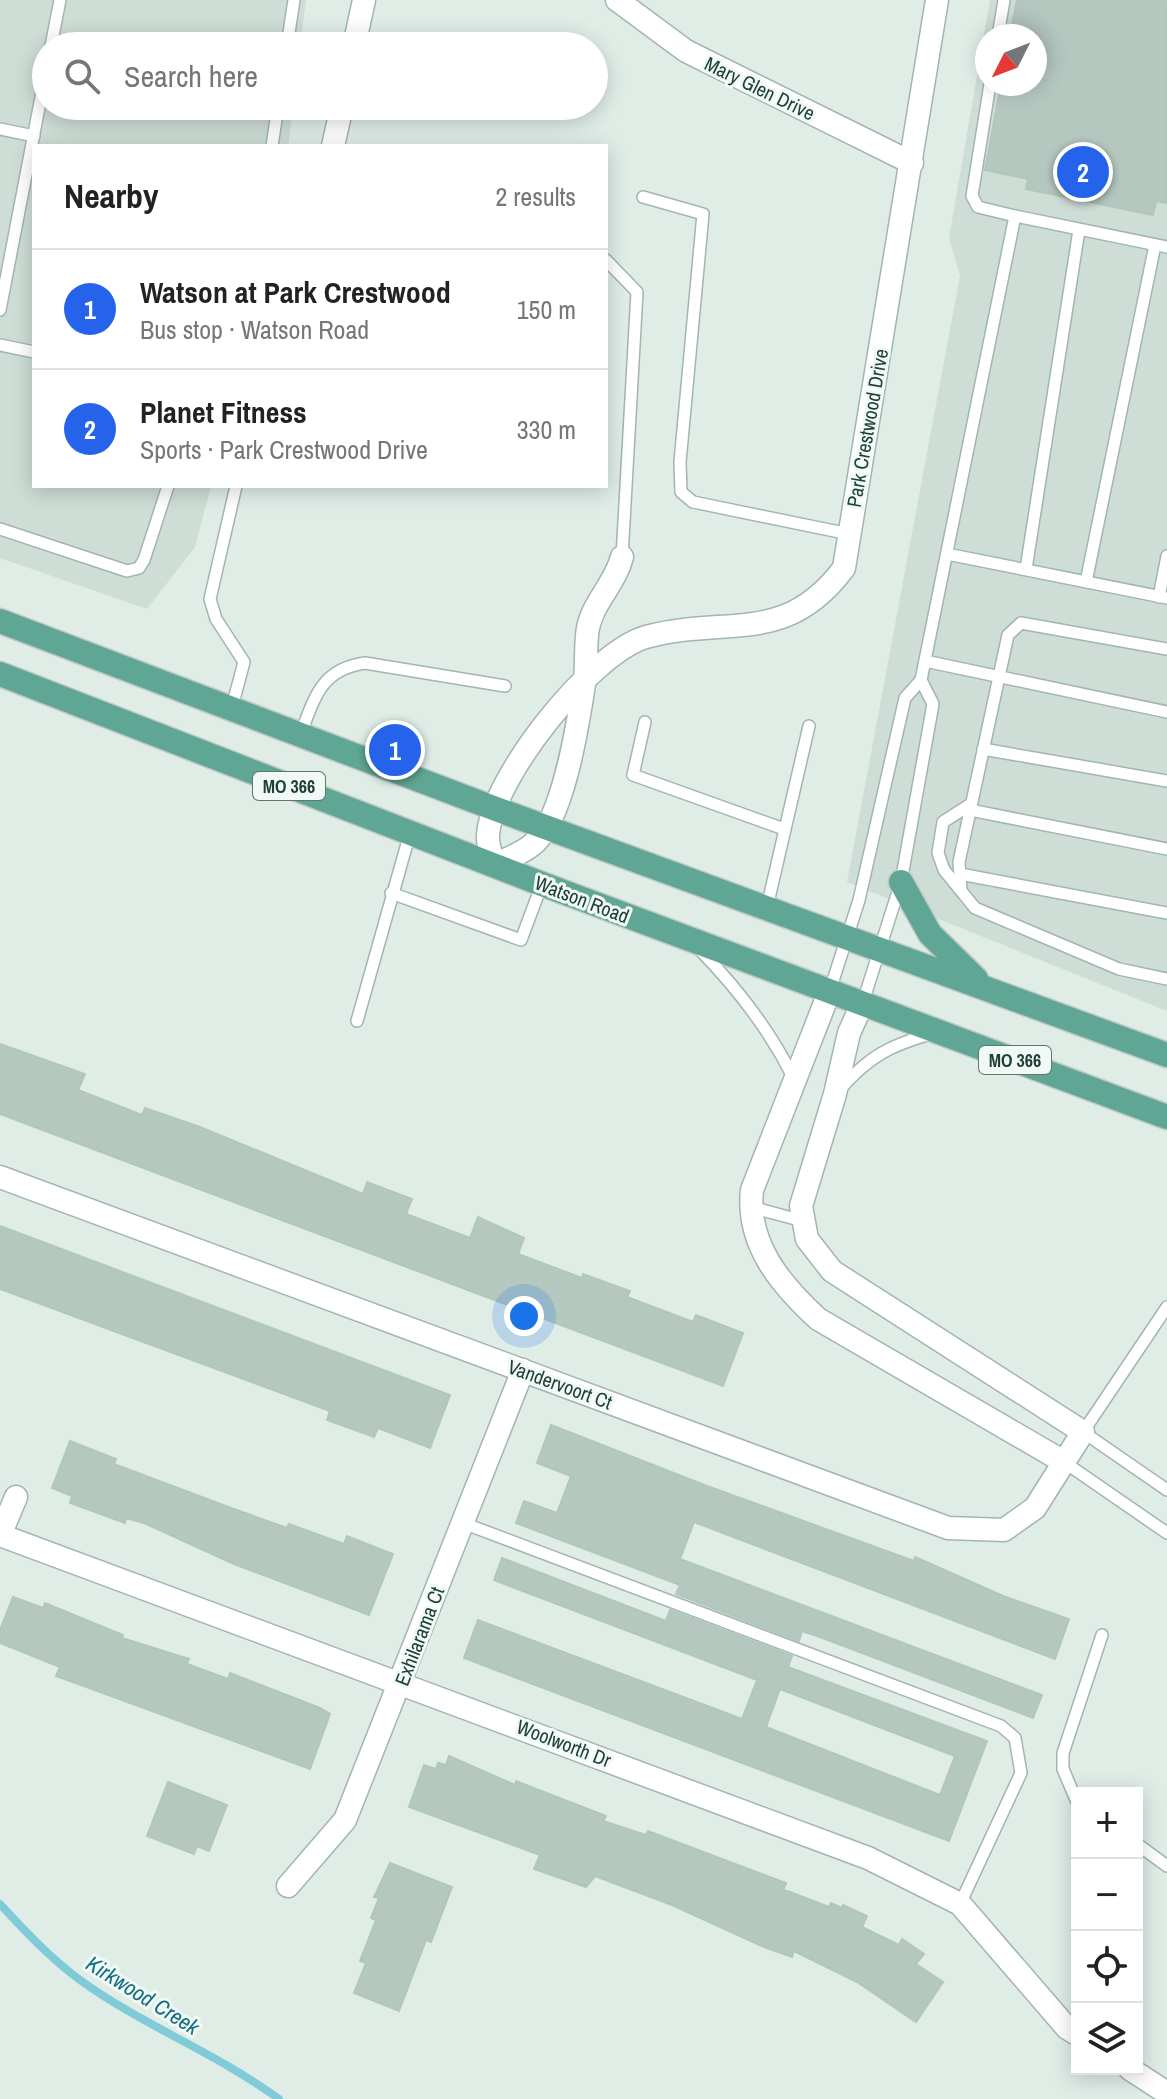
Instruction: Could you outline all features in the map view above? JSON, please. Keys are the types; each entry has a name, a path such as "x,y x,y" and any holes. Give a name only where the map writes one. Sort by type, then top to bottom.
{"main road":[{"name":"MO 366","path":"0,621 547,828 1167,1055"},
{"name":"Watson Road","path":"0,674 542,884 1167,1117"},
{"path":"901,882 930,934 984,987"}],"street":[{"path":"357,32 364,0"},
{"name":"Mary Glen Drive","path":"617,0 686,51 912,163"},
{"name":"Park Crestwood Drive","path":"494,865 488,836 508,775 585,676 644,638 751,625 799,612 826,592 844,568 937,0"},
{"path":"333,144 339,120"},
{"path":"494,865 533,845 547,828 561,793 585,676 588,629 594,608 618,574 622,557"},
{"path":"830,990 752,1190 750,1206 760,1246 784,1287 818,1319 1064,1462"},
{"path":"863,1002 849,1033 835,1094 801,1206 807,1239 832,1271 1083,1432"},
{"name":"Vandervoort Ct","path":"0,1177 948,1528 1004,1530 1035,1508 1083,1432"},
{"name":"Exhilarama Ct","path":"288,1886 345,1820 523,1370"},
{"path":"0,1534 16,1497"},
{"name":"Woolworth Dr","path":"0,1534 401,1681 868,1858 960,1904 1071,2030"},
{"path":"1139,2075 1167,2093"}],"lane":[{"path":"54,32 60,0"},
{"path":"289,32 294,0"},
{"path":"1000,24 1004,0"},
{"path":"988,96 972,196 978,207 1161,246 1086,582"},
{"path":"32,144 37,120"},
{"path":"272,144 276,120"},
{"path":"0,129 34,136"},
{"path":"0,310 32,146"},
{"path":"643,197 703,214 680,462 681,492 693,502 849,534"},
{"path":"830,990 848,937 905,698 921,680 1015,216"},
{"path":"1026,569 1079,230"},
{"path":"608,262 637,292 622,557"},
{"path":"0,345 32,352"},
{"path":"0,529 127,571 139,568 144,560 167,488"},
{"path":"232,707 244,662 216,619 210,599 236,488"},
{"path":"947,554 1163,597 1167,556"},
{"path":"961,890 959,862 1008,635 1021,623 1167,649"},
{"path":"925,661 1167,712"},
{"path":"301,733 316,694 345,666 365,663 505,686"},
{"path":"863,1002 901,882 933,704 921,680"},
{"path":"645,722 633,775 784,829"},
{"path":"767,907 809,726"},
{"path":"983,749 1167,781"},
{"path":"1167,849 971,807 943,822 938,853 944,870 975,908 999,921 1119,969 1167,979"},
{"path":"357,1021 410,833"},
{"path":"960,874 1167,913"},
{"path":"391,893 521,940 542,884"},
{"path":"688,938 738,989 794,1078"},
{"path":"835,1094 863,1064 885,1049 940,1031"},
{"path":"750,1206 803,1221"},
{"path":"1167,1307 1083,1432 1167,1490"},
{"path":"1064,1462 1167,1533"},
{"path":"463,1523 1001,1726 1015,1738 1021,1773 960,1904"},
{"path":"1071,1788 1063,1769 1063,1753 1102,1635"},
{"path":"1143,1848 1167,1866"}],"shaded area":[{"path":"0,0 306,0 302,32 32,32 32,120 291,120 288,144 32,144 32,488 210,488 195,547 147,609 0,558"},
{"path":"990,0 1167,0 1167,1011 847,882 960,276 949,238 975,87 975,96 1047,96 1047,24 986,24"}],"building":[{"path":"1017,0 1167,0 1167,203 1156,201 1153,215 1026,189 1028,179 985,170 999,96 1047,96 1047,24 1012,24"},
{"path":"0,1044 85,1074 78,1090 142,1115 145,1108 200,1127 363,1194 367,1182 412,1199 406,1214 470,1238 478,1217 524,1238 518,1254 582,1278 583,1274 630,1291 627,1297 693,1322 696,1315 743,1333 723,1386 0,1114"},
{"path":"0,1226 450,1395 430,1448 378,1428 374,1437 327,1420 330,1411 0,1289"},
{"path":"551,1425 707,1486 914,1561 915,1557 1003,1596 1069,1619 1055,1659 694,1522 680,1559 1042,1695 1033,1718 802,1631 799,1641 676,1594 680,1585 516,1523 524,1501 557,1513 571,1476 537,1463"},
{"path":"70,1441 116,1459 114,1464 287,1528 289,1524 344,1544 347,1536 393,1554 369,1615 234,1564 144,1523 126,1518 125,1523 70,1503 72,1496 52,1488"},
{"path":"502,1558 666,1621 670,1610 792,1656 788,1667 987,1741 949,1841 464,1658 478,1620 742,1719 757,1680 494,1580","holes":["780,1689 955,1756 940,1795 766,1727"]},
{"path":"13,1597 43,1608 45,1603 123,1635 122,1638 189,1659 187,1664 228,1679 230,1673 320,1708 330,1714 310,1769 56,1676 60,1667 0,1643 0,1630"},
{"path":"449,1756 515,1785 516,1781 606,1816 603,1821 646,1835 648,1831 786,1883 783,1890 829,1907 831,1903 842,1908 843,1905 867,1916 862,1927 899,1945 902,1939 924,1954 916,1964 943,1982 916,2022 857,1982 794,1951 792,1957 764,1947 672,1905 595,1876 586,1887 534,1869 540,1855 409,1807 424,1765 436,1769 438,1763 446,1765"},
{"path":"168,1782 227,1805 209,1851 197,1846 194,1854 147,1836"},
{"path":"390,1863 452,1887 431,1942 426,1940 399,2011 354,1993 366,1963 360,1961 376,1920 371,1918 379,1898 374,1897"}],"waterway":[{"name":"Kirkwood Creek","path":"0,1904 28,1934 80,1980 279,2099"}],"place":[{"name":"Planet Fitness","path":"1083,172"},
{"name":"Watson at Park Crestwood","path":"395,750"}]}
